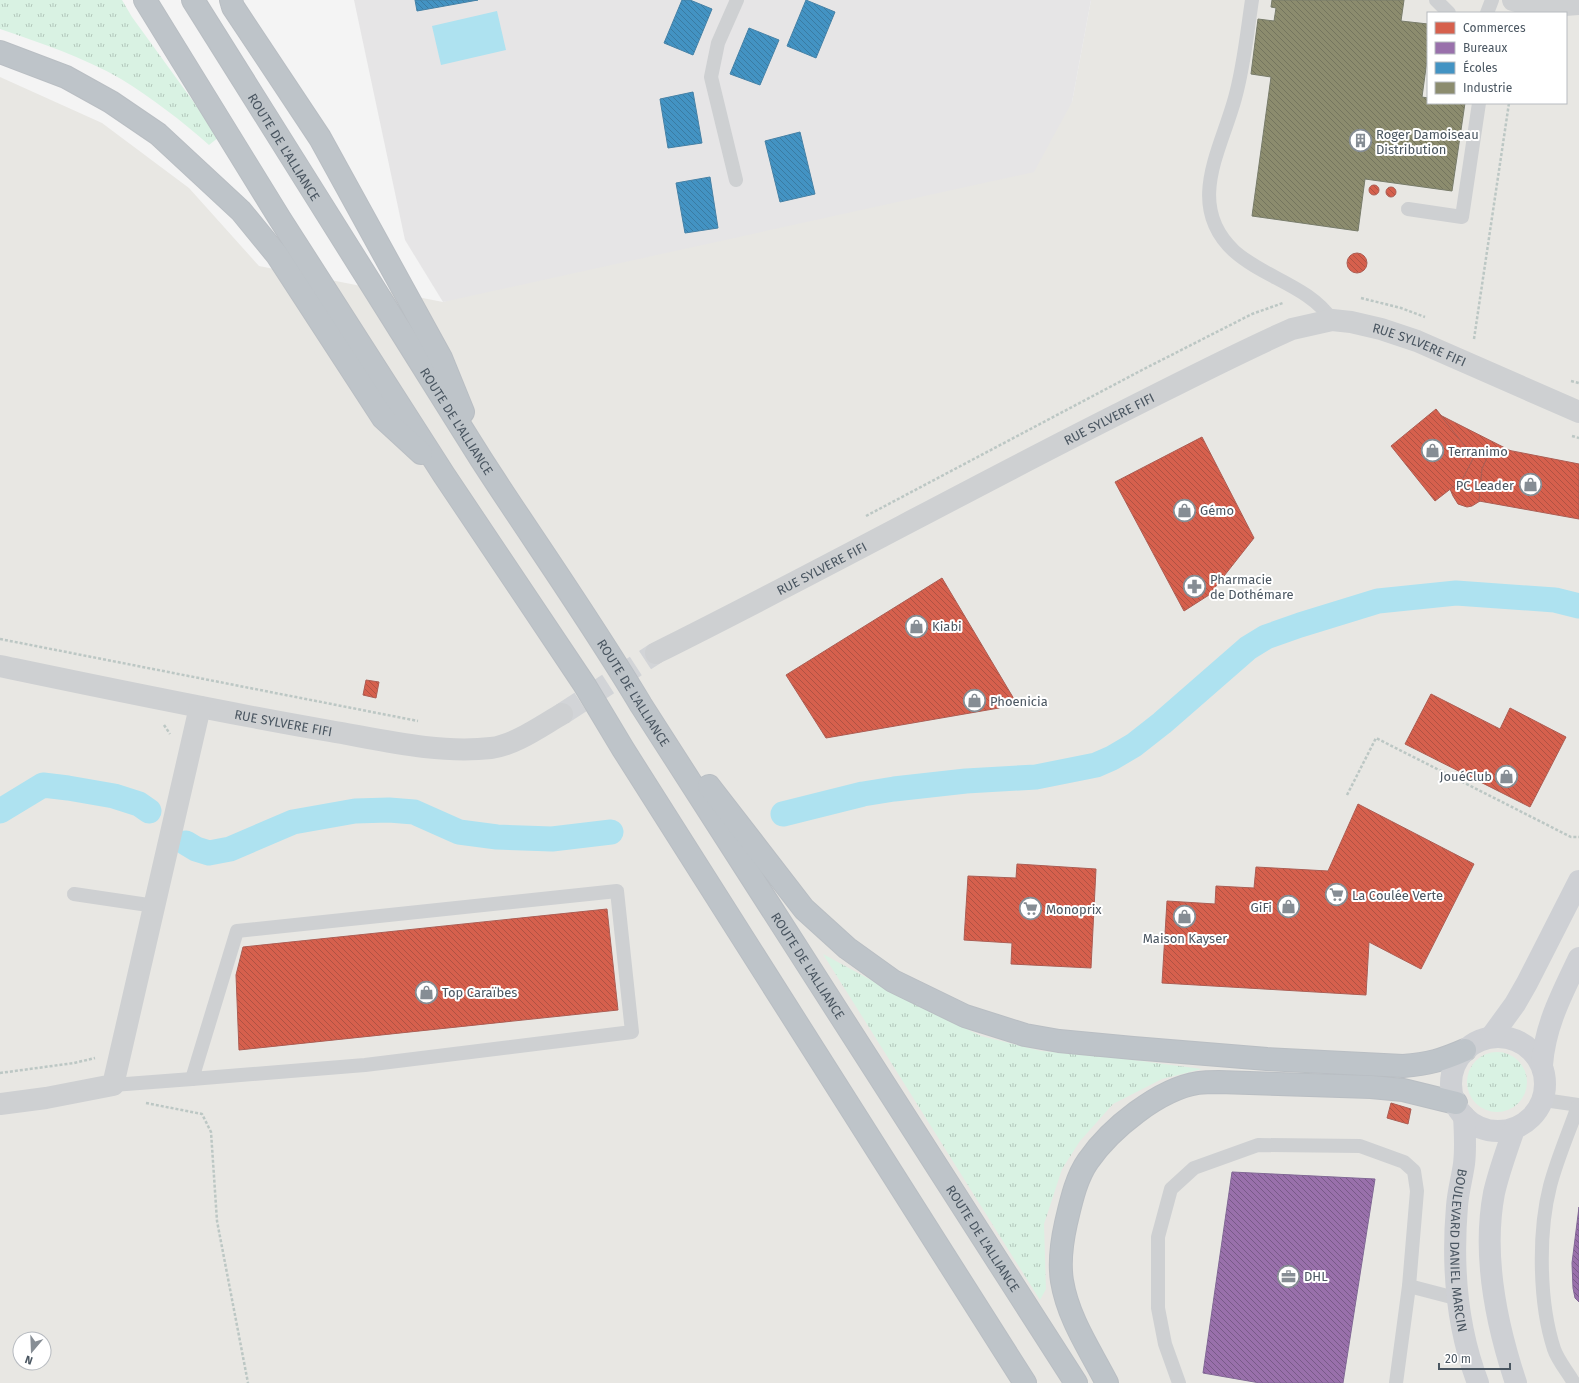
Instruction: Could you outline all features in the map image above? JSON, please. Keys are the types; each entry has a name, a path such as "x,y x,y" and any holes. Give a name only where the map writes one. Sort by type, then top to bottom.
{"highway":[{"path":"145,0 280,219 444,475 584,684 627,756 1025,1383"},
{"name":"ROUTE DE L'ALLIANCE","path":"193,0 282,144 483,461 1076,1383"},
{"path":"231,0 233,7 320,138 442,358 483,461"},
{"path":"0,52 66,77 111,102 158,134 241,211 277,255 383,418 444,475"},
{"path":"658,731 703,778 804,909 847,948 893,981 965,1016 1025,1035 1059,1041 1267,1058 1403,1066 1426,1064 1465,1050"},
{"path":"1107,1383 1072,1316 1062,1280 1062,1253 1064,1234 1076,1185 1088,1161 1125,1120 1150,1103 1178,1089 1197,1083 1219,1082 1372,1087 1403,1090 1460,1110"}],"main road":[{"path":"1490,1037 1515,1004 1527,983 1579,881"},
{"path":"1542,1065 1543,1048 1553,1011 1579,958"},
{"path":"1490,1037 1506,1037 1521,1042 1534,1052 1542,1065 1545,1076 1546,1087 1544,1100 1532,1117 1524,1124 1514,1129 1492,1131 1472,1123 1460,1110 1452,1093 1451,1081 1453,1070 1458,1060 1465,1050 1481,1040 1490,1037"},
{"name":"BOULEVARD DANIEL MARCIN","path":"1460,1110 1464,1156 1457,1206 1456,1249 1458,1299 1462,1325 1473,1371 1478,1383"},
{"name":"BOULEVARD DANIEL MARCIN","path":"1514,1129 1494,1193 1490,1235 1491,1270 1497,1314 1507,1355 1516,1383"}],"street":[{"path":"1513,0 1524,4 1579,4"},
{"name":"RUE SYLVERE FIFI","path":"656,653 734,614 1054,446 1252,346 1292,329 1332,320 1351,322 1381,329 1417,341 1579,412"},
{"name":"RUE SYLVERE FIFI","path":"0,666 200,707 414,745 461,750 494,748 513,741 562,714"},
{"path":"0,1104 46,1098 113,1085 200,707"}],"lane":[{"path":"736,180 711,77 718,43 737,0"},
{"path":"1252,0 1240,77 1235,99 1215,157 1211,177 1209,191 1210,208 1214,224 1235,251 1266,273 1310,297 1325,309 1332,320"},
{"path":"1436,0 1448,12"},
{"path":"1487,12 1492,0"},
{"path":"1408,209 1462,217 1479,104"},
{"path":"113,1085 192,1079 364,1064 632,1032 616,891 237,931 192,1079"},
{"path":"74,894 155,906"},
{"path":"1544,1100 1578,1106 1550,1185 1545,1209 1542,1284 1547,1321 1555,1351 1574,1383"},
{"path":"1180,1383 1165,1344 1158,1308 1158,1237 1171,1189 1194,1168 1258,1145 1360,1146 1404,1162 1414,1171 1417,1191 1409,1286 1396,1383"},
{"path":"1409,1286 1458,1299"}],"path":[{"path":"1474,339 1509,104"},
{"path":"1568,434 1579,438"},
{"path":"0,639 421,721"},
{"path":"158,721 164,725 171,737"},
{"path":"1347,795 1376,738 1571,837 1579,837"},
{"path":"0,1073 74,1063 94,1059 98,1056"},
{"path":"113,1085 139,1102 202,1114 212,1132 217,1221 248,1383"}],"shaded area":[{"path":"354,0 1091,0 1072,102 1034,172 443,302 405,240"},
{"path":"1091,0 1579,0 1579,1383 0,1383 0,77 102,123 189,188 259,266 443,302 1072,102"}],"green space":[{"path":"0,0 122,0 132,17 219,137 209,145 144,94 107,71 77,57 0,29"},
{"path":"823,954 915,1004 981,1036 1041,1051 1118,1058 1202,1069 1162,1079 1113,1104 1080,1141 1062,1169 1044,1224 1046,1289 1040,1300"},
{"path":"1497,1052 1514,1057 1522,1065 1527,1082 1522,1099 1514,1107 1497,1112 1480,1107 1472,1099 1467,1082 1472,1065 1480,1057"}],"water":[{"path":"497,11 506,50 441,65 432,26"}],"building: Commerces":[{"path":"1372,185 1376,185 1378,186 1378,194 1372,195 1369,192 1369,188"},
{"path":"1389,187 1393,187 1395,188 1395,196 1389,197 1386,194 1386,190"},
{"path":"1357,253 1364,256 1367,263 1364,270 1357,273 1350,270 1347,263 1350,256"},
{"name":"Terranimo","path":"1436,409 1474,457 1462,480 1435,501 1391,446"},
{"path":"1440,415 1511,451 1492,447 1482,469 1480,501 1472,506 1467,507 1458,504 1450,489 1462,480 1474,457"},
{"name":"Gémo","path":"1202,437 1254,538 1209,595 1184,611 1115,482"},
{"name":"PC Leader","path":"1492,447 1579,464 1579,519 1479,501 1482,469"},
{"name":"Kiabi","path":"942,578 1014,699 999,708 826,738 786,675"},
{"path":"366,680 379,682 376,698 363,695"},
{"name":"JouéClub","path":"1431,694 1500,729 1510,708 1566,737 1530,807 1405,744"},
{"name":"La Coulée Verte","path":"1358,804 1474,864 1421,969 1369,942 1366,995 1162,983 1167,901 1215,904 1216,886 1254,888 1256,867 1328,871"},
{"name":"Monoprix","path":"1017,864 1096,869 1091,968 1011,964 1012,943 964,940 968,876 1016,878"},
{"name":"Top Caraïbes","path":"607,909 618,1010 239,1050 236,975 243,947"},
{"path":"1391,1103 1411,1109 1408,1124 1387,1118"}],"building: Bureaux":[{"name":"DHL","path":"1232,1172 1375,1179 1343,1383 1260,1383 1203,1373"},
{"path":"1579,1207 1579,1302 1575,1298 1573,1288 1572,1263"}],"building: Écoles":[{"path":"415,0 478,0 417,11"},
{"path":"682,0 690,0 712,9 693,55 664,43"},
{"path":"806,0 835,12 816,58 787,46"},
{"path":"749,28 779,40 760,85 730,74"},
{"path":"693,92 702,143 668,148 660,99"},
{"path":"800,132 815,194 780,202 765,141"},
{"path":"710,177 718,228 685,233 676,183"}],"building: Industrie":[{"name":"Roger Damoiseau Distribution","path":"1272,0 1404,0 1401,21 1427,24 1427,60 1422,97 1427,98 1427,104 1465,104 1452,191 1365,179 1358,231 1252,216 1271,77 1251,74 1258,19 1274,21 1276,8 1271,7"}],"waterway":[{"path":"783,814 863,794 894,789 966,781 1036,777 1096,765 1112,758 1134,745 1162,723 1248,648 1266,637 1378,601 1456,593 1555,600 1579,606"},
{"path":"0,811 43,785 114,796 139,804 149,811"},
{"path":"186,843 196,849 209,853 230,849 293,822 355,811 389,810 414,812 459,832 497,837 552,839 611,832"}],"tunnel":[{"path":"562,714 656,653"}],"place":[{"name":"Roger Damoiseau Distribution","path":"1361,141"},
{"name":"Terranimo","path":"1432,451"},
{"name":"PC Leader","path":"1530,485"},
{"name":"Gémo","path":"1185,510"},
{"name":"Pharmacie de Dothémare","path":"1194,586"},
{"name":"Kiabi","path":"917,626"},
{"name":"Phoenicia","path":"975,701"},
{"name":"JouéClub","path":"1507,776"},
{"name":"La Coulée Verte","path":"1337,895"},
{"name":"GiFi","path":"1288,907"},
{"name":"Monoprix","path":"1030,909"},
{"name":"Maison Kayser","path":"1185,916"},
{"name":"Top Caraïbes","path":"426,992"},
{"name":"DHL","path":"1289,1276"}]}
